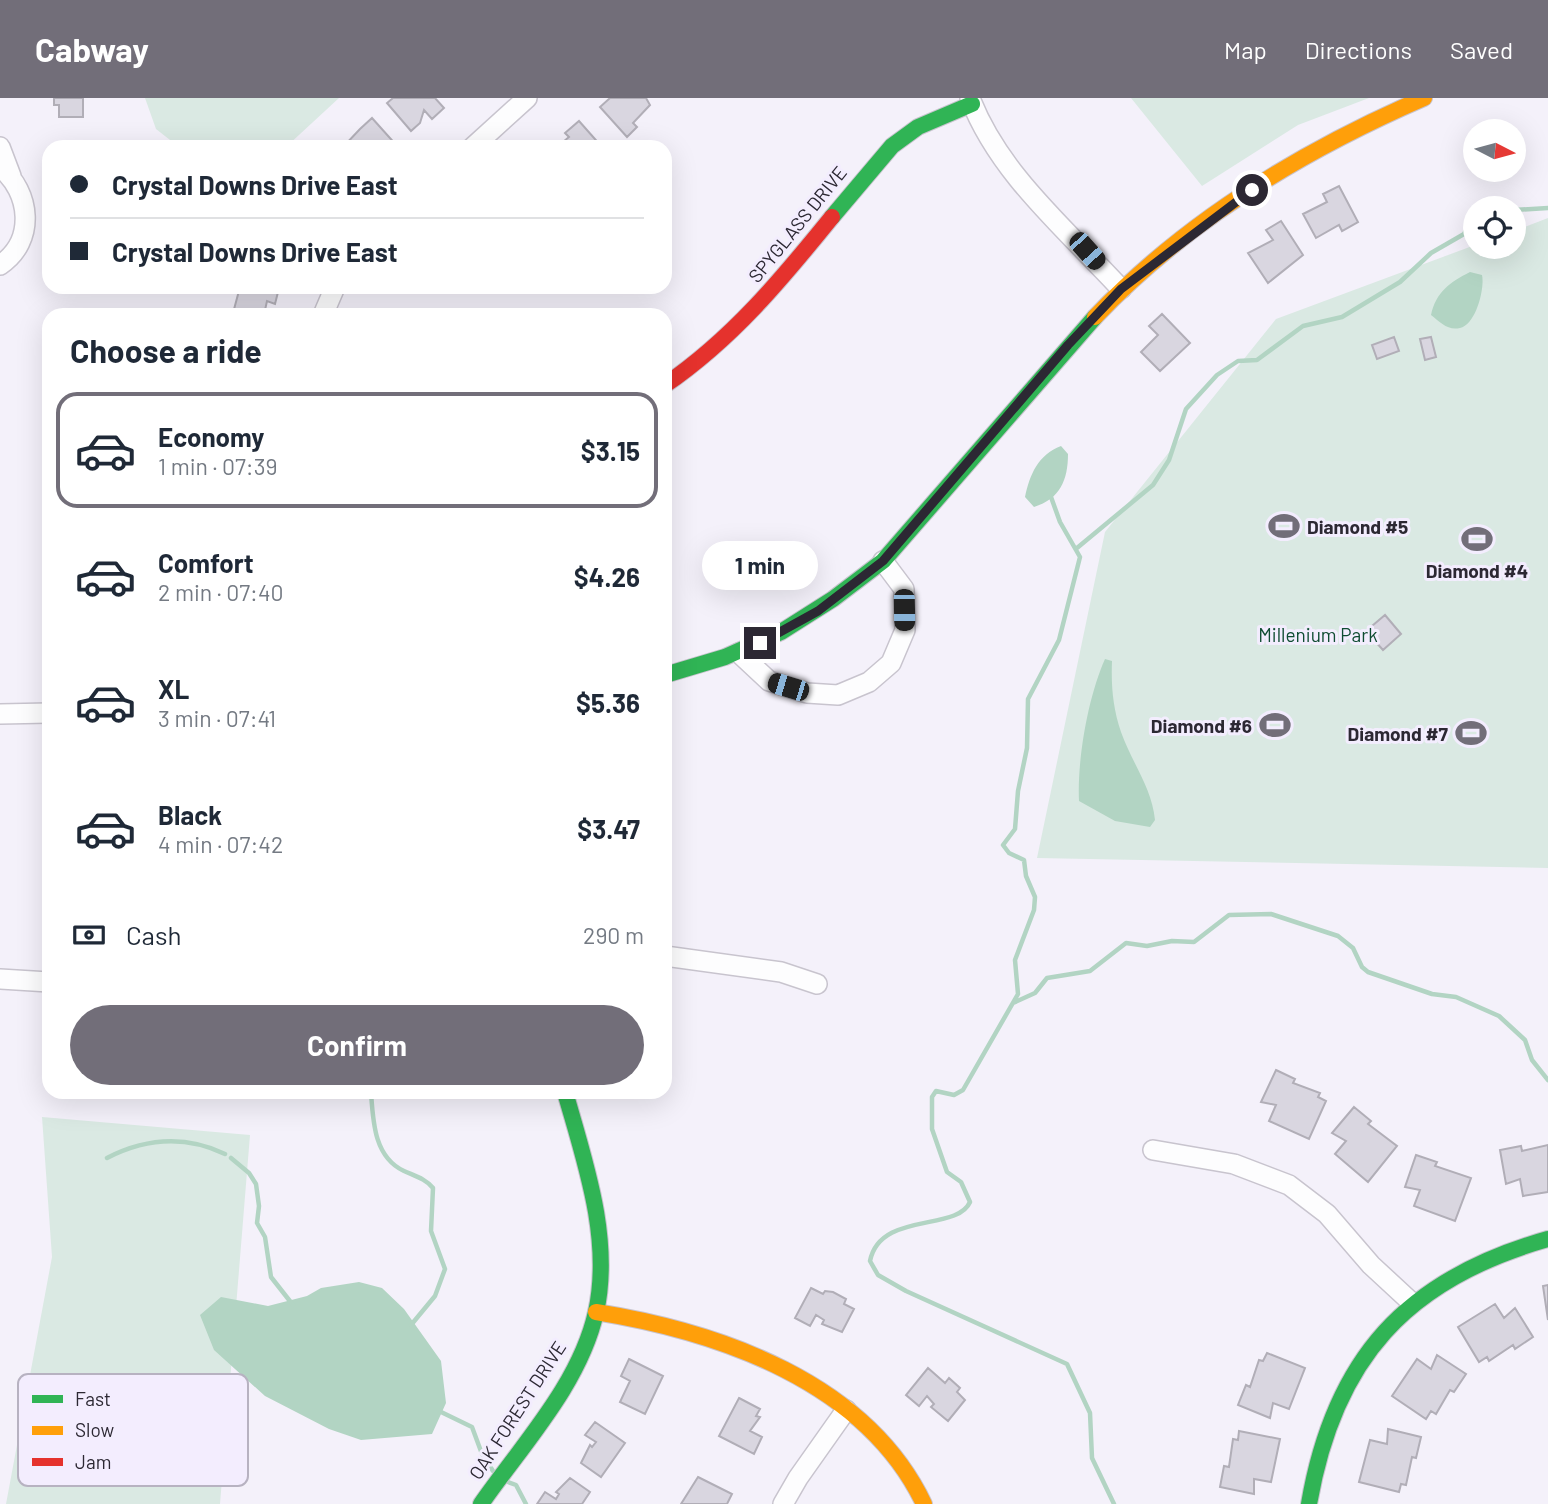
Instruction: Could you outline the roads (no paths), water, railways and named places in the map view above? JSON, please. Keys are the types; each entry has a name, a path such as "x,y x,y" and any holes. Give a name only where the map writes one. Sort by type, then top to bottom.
{"street":[{"path":"481,140 527,98"},
{"path":"672,673 740,653 818,611 883,561 1068,345 1121,289 1213,216 1291,163 1352,129 1424,98"},
{"path":"971,101 1026,189 1121,289"},
{"name":"SPYGLASS DRIVE","path":"672,380 690,370 723,342 892,146 918,127 971,101"},
{"path":"0,147 5,172 24,201 25,229 18,247 0,265"},
{"path":"740,653 769,681 807,693 838,695 869,682 891,663 905,630 904,589 883,561"},
{"path":"0,713 42,713"},
{"path":"672,957 781,972 817,984"},
{"path":"0,979 42,982"},
{"name":"OAK FOREST DRIVE","path":"481,1504 571,1370 596,1312 599,1248 591,1195 567,1099"},
{"path":"1153,1150 1234,1164 1289,1185 1327,1214 1371,1265 1411,1302"},
{"path":"1309,1504 1324,1429 1345,1384 1373,1344 1411,1302 1452,1273 1480,1260 1548,1238"},
{"path":"596,1312 654,1320 744,1348 794,1373 846,1410 883,1442 912,1476 924,1504"},
{"path":"783,1504 846,1410"}],"waterway":[{"path":"1526,209 1548,208"},
{"path":"1077,548 1153,485 1169,460 1186,409 1217,375 1238,361 1257,360 1303,326 1342,317 1400,282 1431,253 1463,235"},
{"path":"1051,497 1060,522 1080,557 1059,640 1028,699 1027,748 1018,791 1015,829 1003,845 1009,853 1024,860 1026,876 1035,897 1034,910 1015,960 1018,994 963,1090 954,1095 936,1091 932,1097 932,1129 947,1172 961,1182 970,1202 962,1211 950,1217 903,1228 888,1235 877,1245 870,1261 878,1275 906,1291 1067,1364 1090,1413 1092,1458 1114,1504"},
{"path":"1013,1003 1035,993 1047,978 1090,971 1126,943 1147,946 1172,941 1194,942 1229,915 1271,914 1338,936 1353,948 1362,967 1368,972 1432,994 1456,997 1499,1016 1525,1040 1532,1060 1548,1080"},
{"path":"372,1099 377,1137 386,1157 394,1165 424,1180 433,1188 431,1231 445,1269 435,1296 411,1325"},
{"path":"107,1158 136,1146 166,1141 195,1144 225,1154"},
{"path":"231,1158 249,1173 256,1184 259,1206 257,1223 265,1237 271,1277 293,1305"},
{"path":"439,1411 472,1427 482,1454 493,1471"},
{"path":"508,1482 516,1485 526,1504"}],"place":[{"name":"Diamond #5","path":"1284,526"},
{"name":"Diamond #4","path":"1477,539"},
{"name":"Diamond #6","path":"1275,725"},
{"name":"Diamond #7","path":"1471,733"}],"park label":[{"name":"Millenium Park","path":"1318,634"}]}
